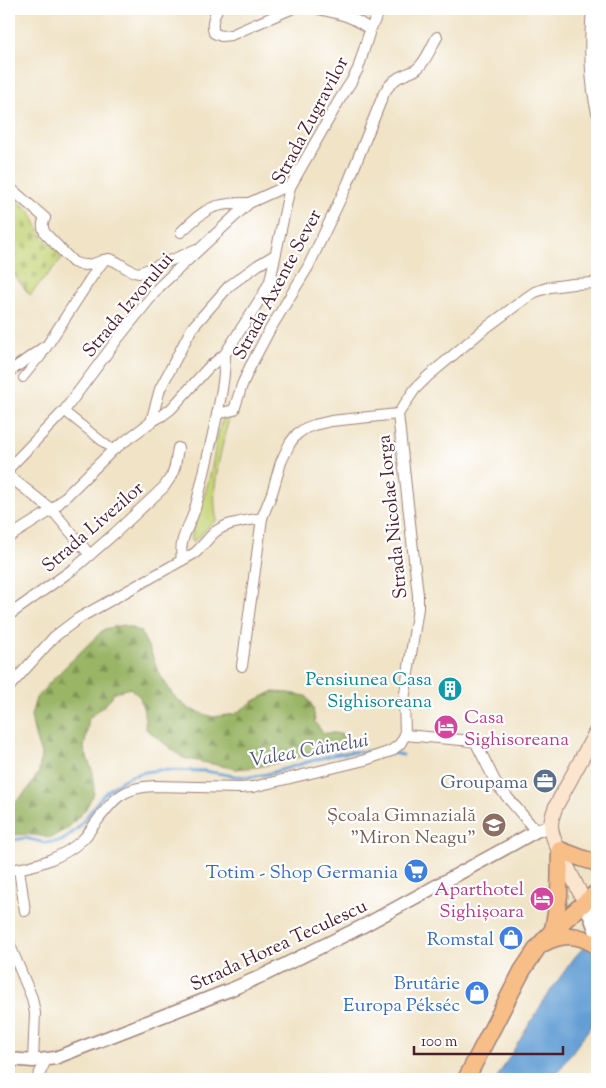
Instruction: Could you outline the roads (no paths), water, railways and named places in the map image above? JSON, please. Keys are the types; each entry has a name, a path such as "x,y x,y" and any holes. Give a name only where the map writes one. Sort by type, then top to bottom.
{"highway":[{"path":"553,930 559,896 560,850 597,863"},
{"path":"466,1079 522,972 538,947 553,930 597,892"},
{"path":"538,947 556,938 565,936 584,938 597,946"}],"main road":[{"path":"584,903 550,826 556,806 597,730"}],"street":[{"path":"217,9 212,21 212,27 214,33 221,36 231,35 291,9"},
{"path":"320,9 356,19 370,30"},
{"name":"Strada Zugravilor","path":"9,537 52,510 113,450 150,422 171,409 208,368 225,354 264,293 272,273 290,187 340,99 352,82 370,30 380,9"},
{"path":"592,9 590,69 597,113"},
{"name":"Strada Axente Sever","path":"217,414 234,410 250,367 269,331 308,267 348,183 384,93 396,79 420,67 436,37"},
{"path":"9,187 45,218 42,224 45,234 73,262 79,265 110,259 134,273 139,273 184,255 203,245"},
{"name":"Strada Izvorului","path":"9,468 64,411 119,336 160,286 249,203 280,189 290,187"},
{"path":"181,232 198,216 217,205 249,203"},
{"path":"150,422 160,389 192,328 229,286 275,255"},
{"path":"22,378 40,358 91,278 105,260"},
{"path":"242,666 262,518 281,462 290,443 297,434 306,428 322,423 398,414 415,389 426,377 483,330 535,292 550,287 597,283"},
{"path":"9,372 48,344"},
{"name":"Strada Zugravilor","path":"217,414 224,376 225,354"},
{"path":"64,411 113,450"},
{"path":"182,560 180,551 182,539 196,508 217,414"},
{"name":"Strada Nicolae Iorga","path":"398,414 418,595 418,608 404,700 405,736"},
{"name":"Strada Livezilor","path":"9,615 76,567 164,486 175,466 178,448"},
{"path":"9,476 52,510 90,555"},
{"path":"9,687 54,637 79,618 195,553 214,533 224,526 262,518"},
{"path":"25,911 14,869 54,858 69,850 83,840 107,807 117,797 129,790 141,786 253,787 365,760 391,751 400,744 405,736 472,741 476,743 497,785 536,831"},
{"name":"Strada Horea Teculescu","path":"9,1059 33,1062 55,1058 232,989 365,925 536,831 550,826"},
{"path":"584,903 595,929"},
{"path":"9,943 32,998 35,1013 33,1062"},
{"path":"37,1079 46,1060"}],"water":[{"path":"597,932 597,1018 554,1079 496,1079 546,997 574,958"}],"waterway":[{"name":"Valea Câinelui","path":"9,841 25,838 45,843 62,841 78,828 103,795 115,785 128,777 145,772 158,770 205,771 250,777 267,774 332,755 379,751"},
{"name":"Valea Câinelui","path":"392,753 403,755"}],"place":[{"name":"Pensiunea Casa Sighisoreana","path":"450,689"},
{"name":"Casa Sighisoreana","path":"446,727"},
{"name":"Groupama","path":"545,781"},
{"name":"Şcoala Gimnazială \"Miron Neagu\"","path":"494,825"},
{"name":"Totim - Shop Germania","path":"416,871"},
{"name":"Aparthotel Sighișoara","path":"542,899"},
{"name":"Romstal","path":"511,938"},
{"name":"Brutârie Europa Pékséc","path":"477,993"}]}
